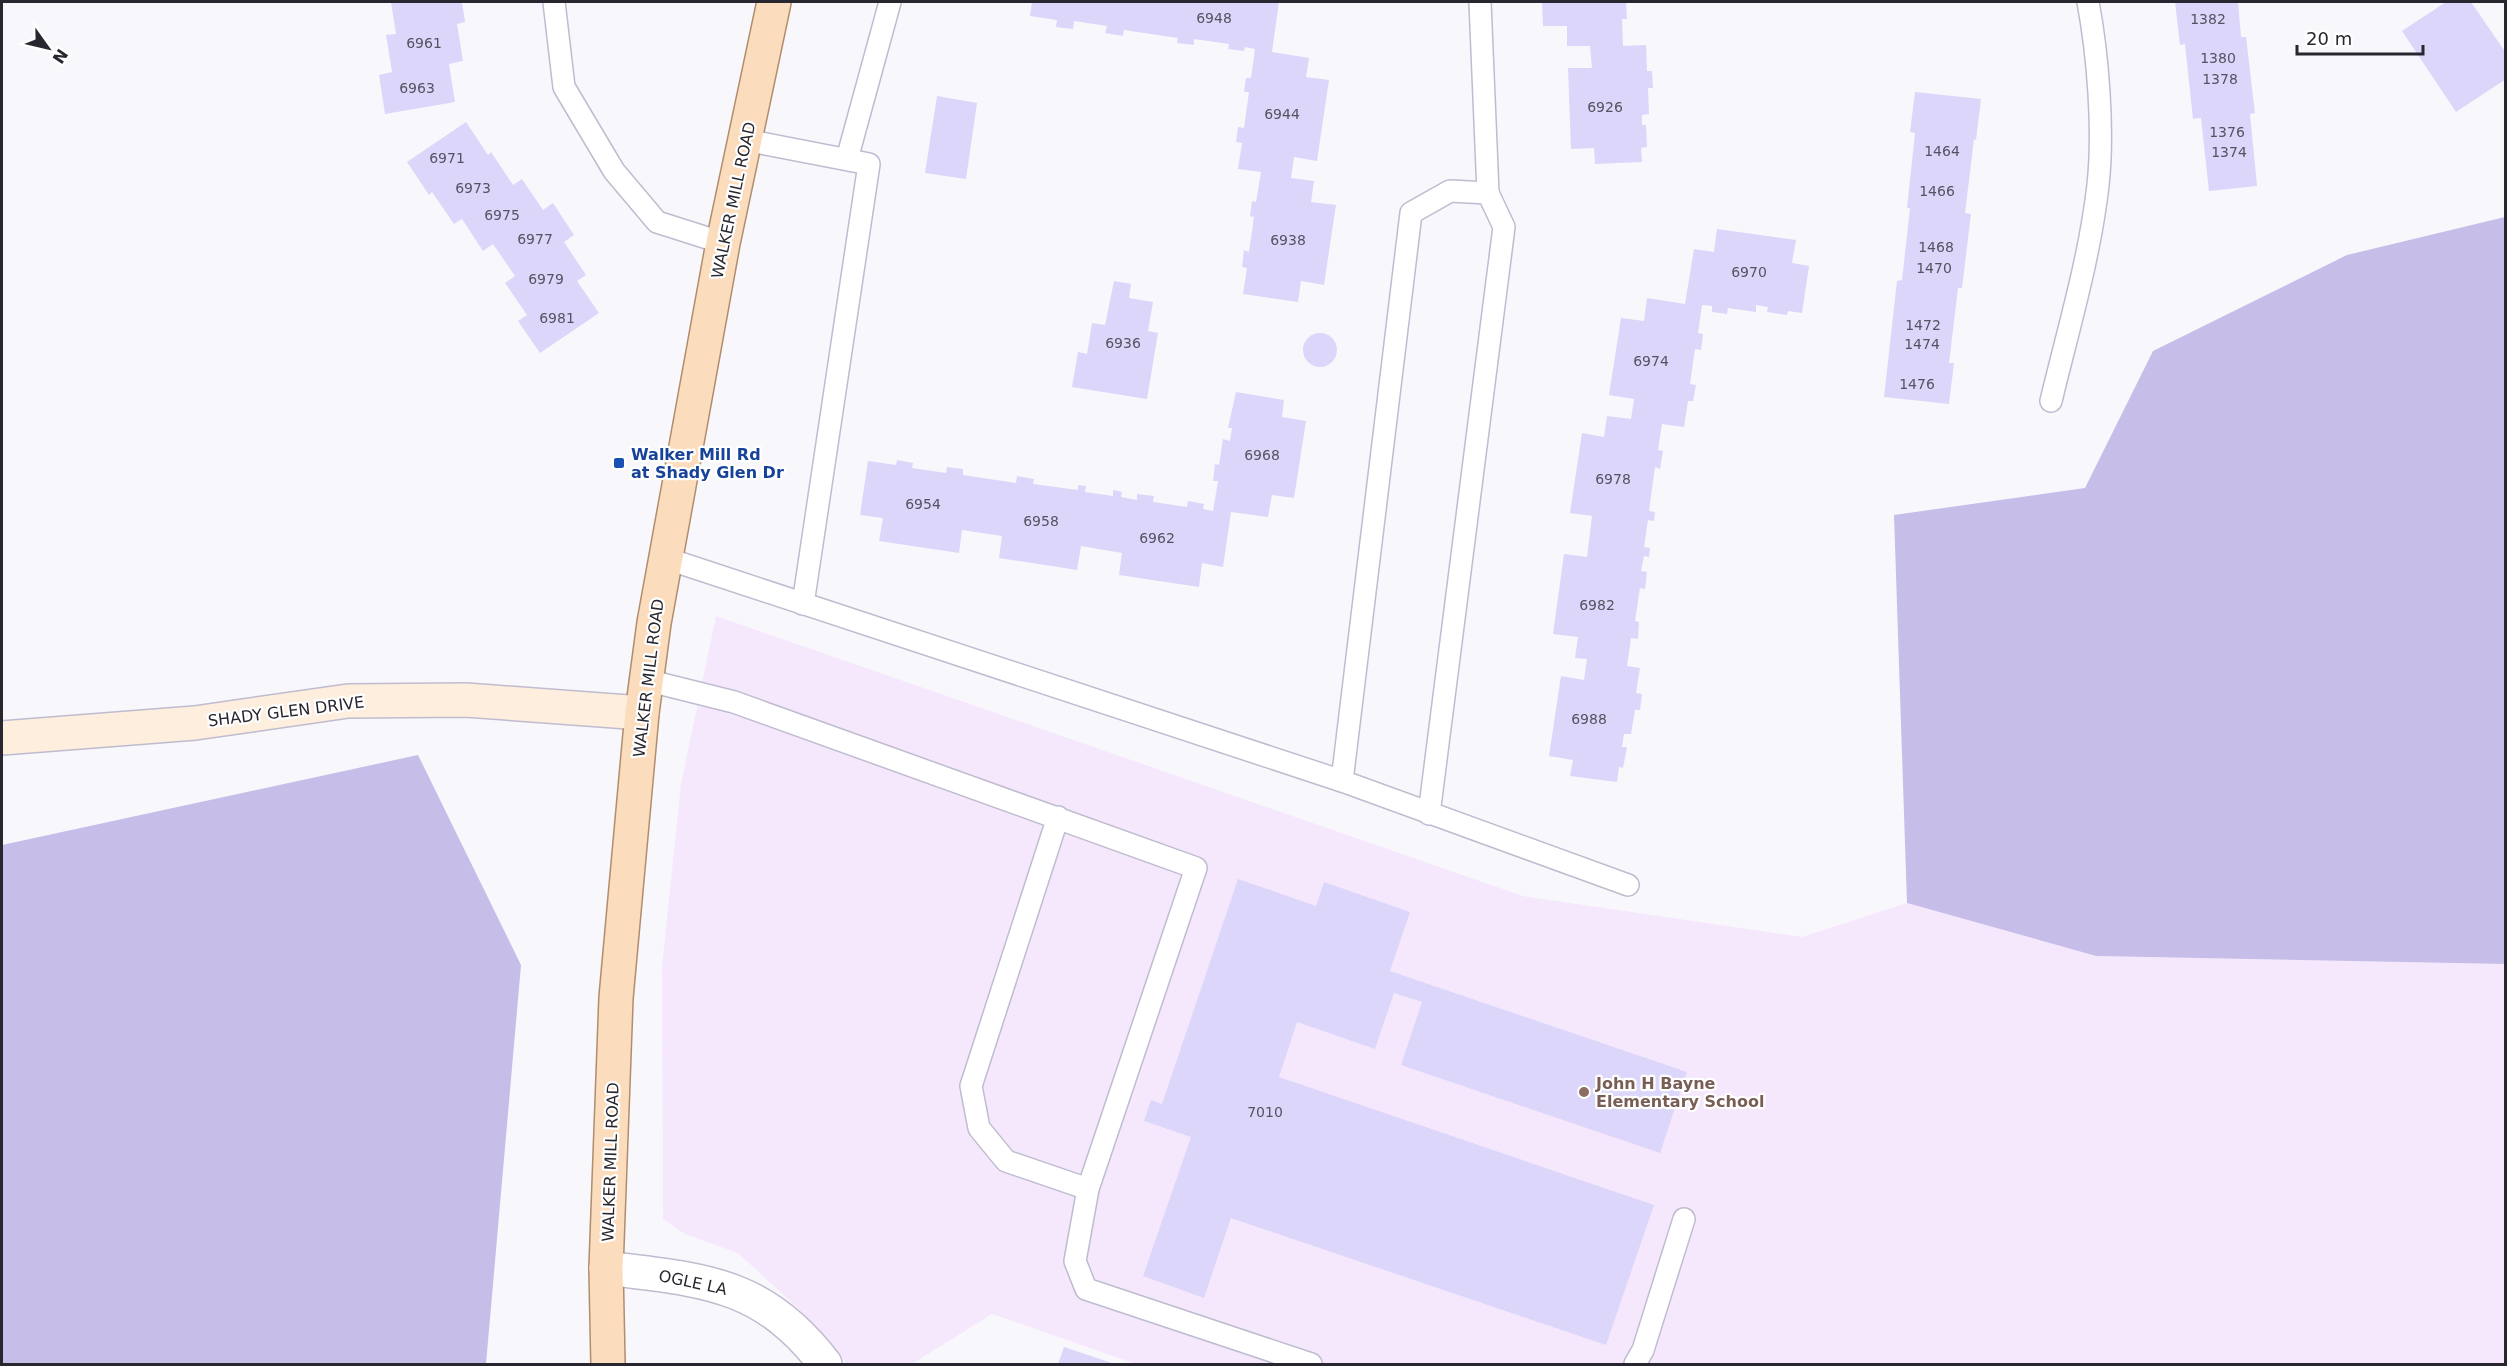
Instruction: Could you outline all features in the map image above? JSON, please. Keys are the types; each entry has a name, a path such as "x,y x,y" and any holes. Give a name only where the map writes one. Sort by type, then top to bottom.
{"main road":[{"name":"WALKER MILL ROAD","path":"608,1365 606,1268 616,998 646,680 665,558 723,243 774,2"}],"street":[{"name":"SHADY GLEN DRIVE","path":"2,738 195,723 348,700 466,700 642,713"},
{"name":"OGLE LA","path":"606,1268 698,1280 736,1292 756,1301 788,1324 825,1365"}],"lane":[{"path":"554,2 564,87 614,171 657,222 723,243"},
{"path":"847,159 890,2"},
{"path":"1429,814 1504,226 1488,193 1479,2"},
{"path":"2051,400 2085,256 2098,185 2100,126 2088,2"},
{"path":"745,140 869,164 803,604"},
{"path":"1342,781 1411,213 1450,190 1488,193"},
{"path":"665,558 1342,781 1628,885"},
{"path":"646,680 734,702 1196,868 1089,1189 1075,1261 1086,1289 1311,1365"},
{"path":"1058,817 971,1086 979,1128 1006,1161 1089,1189"},
{"path":"1635,1365 1643,1350 1684,1219"}],"shaded area":[{"path":"2505,217 2505,964 2096,956 1907,903 1894,515 2085,488 2153,351 2347,255"},
{"name":"John H Bayne Elementary School","path":"716,616 1523,896 1802,937 1907,903 2096,956 2505,964 2505,1364 1136,1364 992,1314 912,1364 847,1364 802,1312 738,1253 685,1234 663,1219 662,966 681,784"},
{"path":"418,755 521,965 486,1364 2,1364 2,845"}],"building":[{"path":"391,2 462,2 465,22 457,24 463,61 449,64 455,102 385,114 379,75 392,72 386,35 396,34"},
{"path":"1032,2 1279,2 1272,52 1309,58 1306,77 1329,80 1317,161 1294,157 1291,178 1314,181 1311,202 1336,205 1324,285 1301,281 1298,302 1243,294 1247,268 1242,267 1244,250 1249,252 1254,217 1250,216 1252,201 1256,202 1261,172 1238,169 1242,143 1236,142 1238,127 1244,128 1249,92 1244,92 1246,78 1251,78 1255,49 1245,47 1244,51 1228,49 1229,44 1194,39 1194,45 1177,43 1178,38 1124,30 1123,36 1105,33 1107,26 1074,21 1073,29 1056,27 1057,20 1030,16"},
{"path":"1542,2 1626,2 1627,19 1622,19 1623,46 1646,45 1647,71 1652,71 1653,88 1648,88 1649,114 1642,115 1642,125 1646,125 1647,147 1641,148 1642,162 1595,164 1594,148 1571,149 1568,68 1592,68 1590,46 1567,46 1567,26 1543,26"},
{"path":"2175,2 2238,2 2241,37 2246,37 2255,113 2250,114 2257,186 2209,191 2201,118 2193,119 2185,44 2180,45"},
{"path":"2446,2 2471,2 2506,53 2506,79 2456,112 2402,31"},
{"path":"1915,92 1981,99 1965,213 1971,214 1962,288 1958,288 1949,363 1954,363 1949,404 1884,397 1897,281 1902,280 1910,208 1907,208 1915,133 1910,132"},
{"path":"937,96 977,103 966,179 925,173"},
{"path":"466,122 488,155 491,152 513,185 522,179 543,210 553,203 574,235 564,242 586,275 577,281 599,313 540,353 518,321 527,315 505,283 515,276 493,244 483,251 462,219 454,224 432,192 429,195 407,162"},
{"path":"1717,229 1796,240 1792,263 1809,266 1802,313 1788,311 1787,315 1767,312 1768,307 1756,305 1756,312 1728,308 1727,314 1712,312 1712,306 1702,305 1698,333 1703,334 1701,350 1695,349 1690,384 1696,385 1693,401 1688,401 1684,427 1662,424 1658,450 1663,451 1660,469 1655,467 1649,511 1655,512 1654,521 1648,520 1644,547 1650,548 1649,557 1644,556 1641,571 1647,572 1645,589 1640,588 1635,621 1639,622 1638,639 1631,638 1627,666 1640,668 1636,693 1642,694 1640,710 1635,710 1631,734 1624,734 1622,747 1627,747 1623,768 1619,767 1617,782 1570,776 1573,760 1549,756 1561,676 1584,680 1587,659 1575,658 1578,637 1553,634 1564,554 1587,557 1592,516 1570,513 1582,433 1604,437 1607,416 1631,419 1634,399 1609,395 1621,318 1644,321 1647,298 1685,304 1694,249 1714,252"},
{"path":"1114,281 1131,284 1129,298 1153,302 1148,331 1158,333 1147,399 1072,387 1078,352 1087,354 1092,323 1105,325"},
{"path":"1320,333 1332,338 1337,350 1332,362 1320,367 1308,362 1303,350 1308,338"},
{"path":"1236,392 1284,400 1282,417 1306,421 1294,498 1272,495 1268,517 1231,512 1223,567 1202,563 1199,587 1119,575 1122,553 1081,546 1077,570 999,558 1002,536 962,530 959,553 879,541 883,518 860,515 868,461 896,465 897,460 913,463 912,468 946,473 947,467 963,469 963,475 1016,483 1017,476 1034,479 1033,484 1078,490 1078,485 1086,486 1085,492 1113,496 1113,490 1122,492 1121,497 1137,500 1137,494 1154,496 1153,502 1187,507 1188,501 1204,504 1203,509 1213,511 1218,481 1213,481 1215,464 1219,465 1223,439 1230,441 1232,428 1228,428"},
{"path":"1238,879 1316,906 1324,882 1410,912 1390,971 1687,1072 1660,1153 1401,1065 1422,1002 1394,993 1375,1049 1297,1022 1279,1077 1654,1205 1606,1345 1231,1218 1204,1298 1143,1276 1191,1137 1144,1121 1151,1100 1162,1104"},
{"path":"1064,1347 1115,1364 1058,1364"}],"place":[{"name":"Walker Mill Rd at Shady Glen Dr","path":"619,463"},
{"name":"John H Bayne Elementary School","path":"1584,1092"}]}
